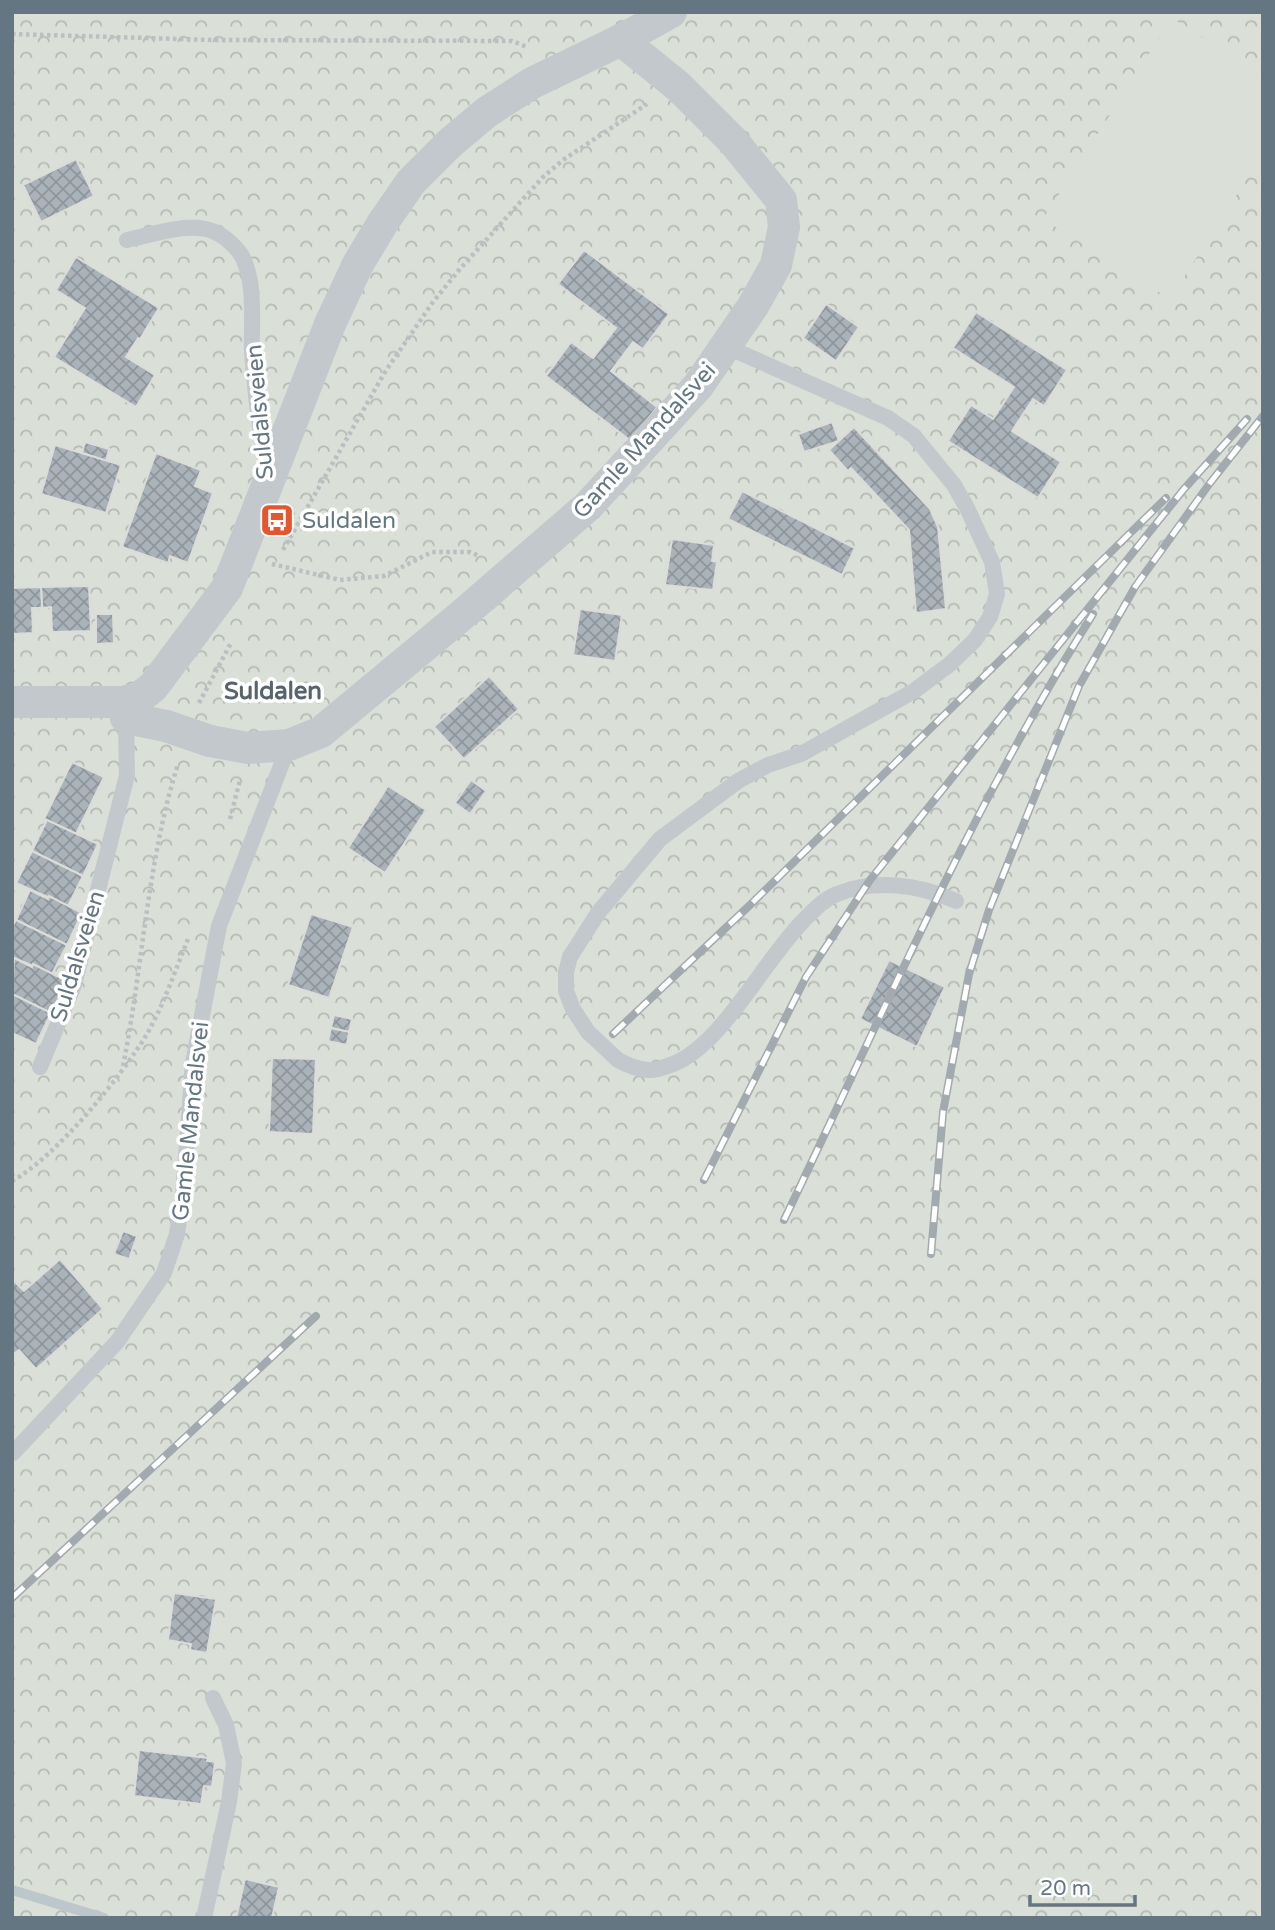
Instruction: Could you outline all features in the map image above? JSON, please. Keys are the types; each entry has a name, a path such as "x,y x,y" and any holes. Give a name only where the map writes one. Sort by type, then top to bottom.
{"street":[{"path":"269,483 330,324 346,290 382,224 411,182 450,143 487,112 532,83 621,40 671,12"},
{"name":"Gamle Mandalsvei","path":"125,710 210,741 248,748 289,745 321,732 588,506 698,386 727,347 776,265 784,227 780,200 733,141 679,87 621,40"},
{"name":"Suldalsveien","path":"12,702 125,710 153,687 227,588 269,483"}],"lane":[{"name":"Suldalsveien","path":"127,240 179,229 206,229 229,241 243,258 250,288 252,354 269,483"},
{"path":"727,347 888,418 914,436 941,468 967,508 992,562 997,594 990,618 975,640 950,664 914,691 838,736 738,781 660,839 598,913 570,957 566,972 566,991 588,1032 618,1060 650,1071 681,1061 697,1051 715,1034 786,938 824,900 838,893 888,884 941,894 956,901"},
{"name":"Suldalsveien","path":"40,1067 74,985 127,775 125,710"},
{"name":"Gamle Mandalsvei","path":"13,1453 117,1342 164,1273 177,1234 183,1195 193,1063 219,926 289,745"},
{"path":"204,1918 229,1802 234,1763 226,1725 213,1698"}],"path":[{"path":"12,34 226,41 512,40 570,64"},
{"path":"283,550 385,372 432,302 458,270 543,177 563,160 642,106 679,87"},
{"path":"241,556 340,580 384,576 432,552 470,552 514,570"},
{"path":"195,711 237,632"},
{"path":"12,1181 53,1150 123,1066 136,1001 158,843 179,759"}],"green space":[{"path":"12,12 1263,12 1263,1918 12,1918"},
{"path":"1172,18 1263,76 1263,154 1170,299 1043,219"}],"building":[{"path":"76,159 94,196 41,222 23,185"},
{"path":"584,250 669,314 643,349 633,342 611,371 657,407 631,441 546,376 571,342 593,358 616,328 558,284"},
{"path":"76,257 159,308 126,357 155,375 136,407 54,357 85,308 56,290"},
{"path":"826,304 859,327 836,361 803,338"},
{"path":"976,312 1067,370 1044,406 1033,399 1012,431 1061,462 1038,498 948,441 971,405 993,419 1014,387 953,348"},
{"path":"832,422 839,441 804,452 798,434"},
{"path":"854,427 930,509 938,527 946,609 916,613 909,530 851,468 848,471 829,450"},
{"path":"85,442 109,449 106,461 82,453"},
{"path":"55,445 121,465 106,513 41,494"},
{"path":"156,453 201,470 195,486 213,493 188,563 170,556 168,563 122,547"},
{"path":"742,491 855,548 842,575 728,519"},
{"path":"672,539 714,545 712,561 717,562 713,590 665,585"},
{"path":"89,586 91,631 52,632 51,607 42,608 41,587"},
{"path":"41,587 42,608 32,608 33,633 12,634 12,588"},
{"path":"580,609 622,615 615,661 573,655"},
{"path":"96,614 113,614 114,643 96,644"},
{"path":"489,676 519,709 464,759 434,727"},
{"path":"72,762 104,777 76,834 44,819"},
{"path":"471,780 486,791 470,814 455,803"},
{"path":"388,786 426,810 385,873 348,848"},
{"path":"47,820 98,844 83,876 32,851"},
{"path":"32,851 83,876 68,906 16,883"},
{"path":"30,890 48,899 49,896 82,913 67,945 16,920"},
{"path":"311,914 353,927 329,998 288,985"},
{"path":"16,920 67,945 52,974 12,957 12,927"},
{"path":"14,958 67,981 51,1013 12,994"},
{"path":"889,960 945,987 917,1047 860,1019"},
{"path":"12,994 51,1013 36,1044 12,1033"},
{"path":"334,1015 352,1019 349,1032 331,1028"},
{"path":"331,1028 349,1032 347,1045 328,1041"},
{"path":"272,1058 316,1059 313,1134 269,1132"},
{"path":"123,1231 137,1236 129,1259 114,1254"},
{"path":"60,1259 103,1309 36,1369 19,1350 12,1355 12,1279 24,1291"},
{"path":"174,1593 216,1599 207,1653 190,1650 191,1644 168,1640"},
{"path":"139,1750 208,1758 207,1761 215,1762 212,1787 204,1786 201,1804 134,1796"},
{"path":"245,1879 279,1887 272,1918 236,1918"}],"waterway":[{"path":"12,1890 104,1918"}],"railway":[{"path":"931,1254 943,1112 969,974 989,910 1079,686 1135,587 1210,483 1263,416"},
{"path":"704,1180 806,977 870,880 1184,489 1247,419"},
{"path":"613,1034 750,905 1166,498"},
{"path":"784,1220 968,836 1007,761 1093,614"},
{"path":"12,1598 316,1316"}],"place":[{"name":"Suldalen","path":"277,520"}],"district":[{"name":"Suldalen","path":"273,691"}]}
